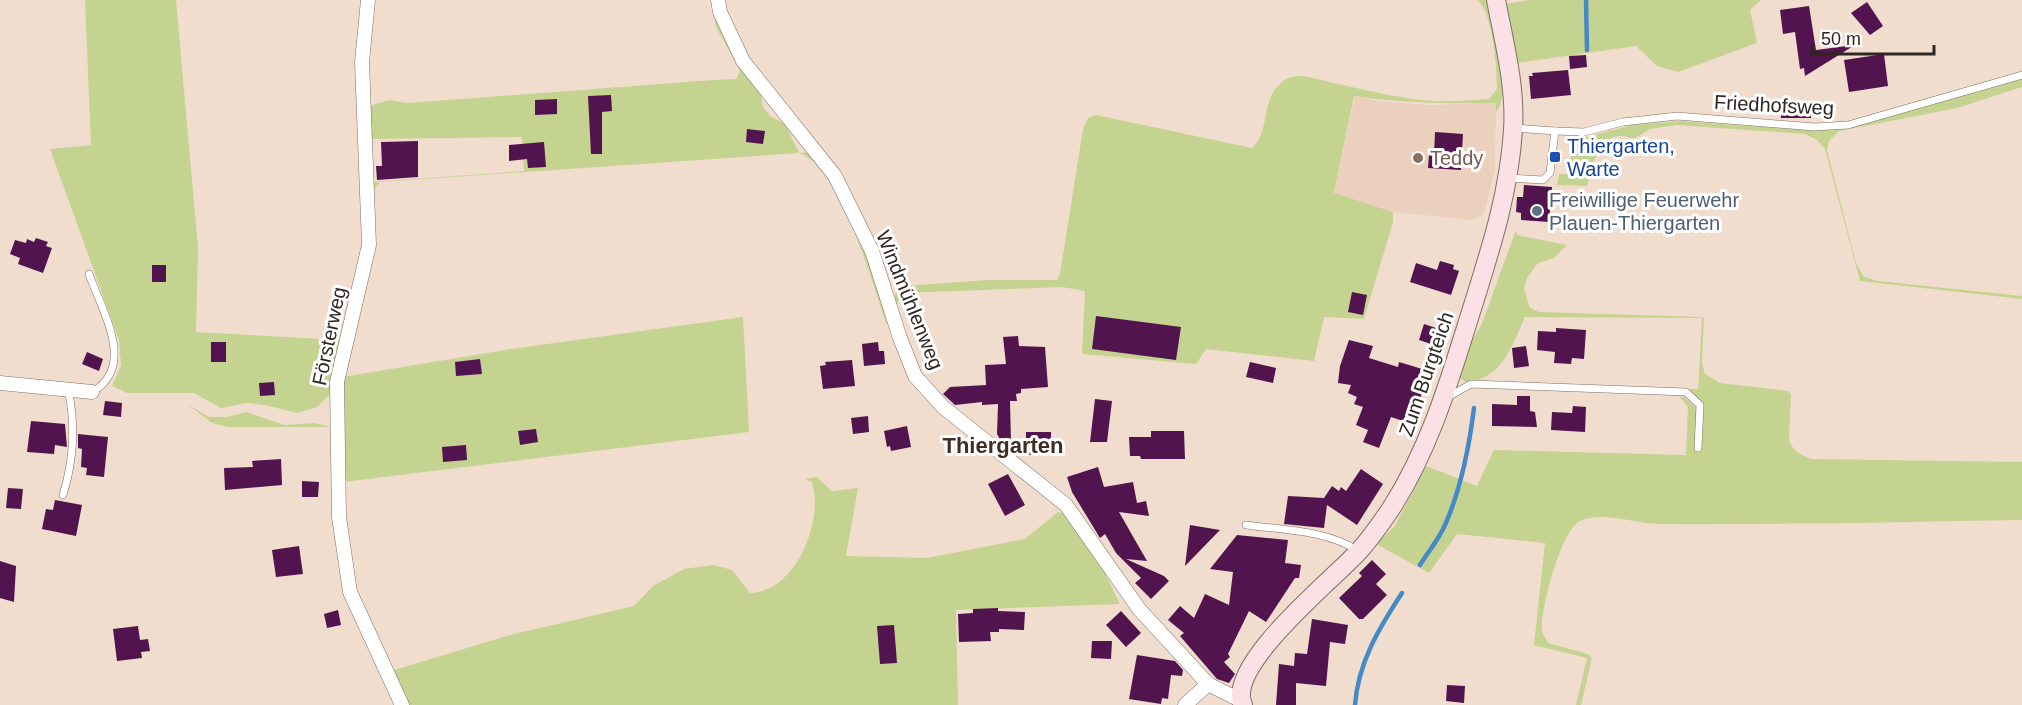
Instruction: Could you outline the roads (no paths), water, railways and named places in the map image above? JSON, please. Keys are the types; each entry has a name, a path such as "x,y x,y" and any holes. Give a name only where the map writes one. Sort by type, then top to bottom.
{"street":[{"name":"Försterweg","path":"368,0 362,62 369,245 337,382 339,517 350,592 402,705"},
{"name":"Windmühlenweg","path":"718,0 720,12 742,61 835,176 872,251 900,338 915,376 943,406 967,427 1066,504 1139,609 1208,684 1241,702"},
{"name":"Zum Burgteich","path":"1241,702 1247,676 1262,650 1292,615 1359,552 1406,485 1444,400 1502,212 1508,178 1513,128 1506,51 1496,0"},
{"path":"0,383 92,392"},
{"path":"1185,705 1208,684"}],"lane":[{"name":"Friedhofsweg","path":"1513,128 1584,132 1623,122 1677,116 1814,127 1848,125 2022,75"},
{"path":"1508,178 1543,180 1547,177 1550,173 1555,131"},
{"path":"89,274 116,347 114,370 103,386 92,392"},
{"path":"1444,400 1471,384 1686,393 1700,405 1698,448"},
{"path":"63,495 69,474 75,420 68,389"},
{"path":"1246,525 1324,536 1344,541 1359,552"}],"waterway":[{"path":"1586,0 1587,50"},
{"path":"1420,565 1443,530 1456,497 1467,453 1474,408"},
{"path":"1355,705 1365,660 1385,619 1402,593"}],"place":[{"name":"Thiergarten, Warte","path":"1555,157"},
{"name":"Teddy","path":"1418,158"},
{"name":"Freiwillige Feuerwehr Plauen-Thiergarten","path":"1537,211"}],"district":[{"name":"Thiergarten","path":"1003,445"}]}
